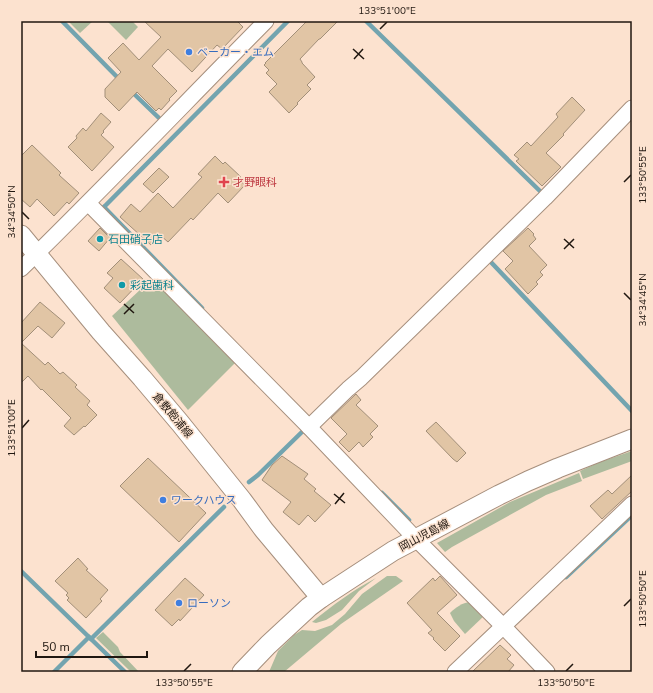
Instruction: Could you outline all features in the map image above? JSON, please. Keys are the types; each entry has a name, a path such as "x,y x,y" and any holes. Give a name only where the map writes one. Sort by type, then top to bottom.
{"main road":[{"name":"倉敷飽浦線","path":"21,235 101,332 180,423 264,530 321,598"},
{"name":"岡山児島線","path":"242,672 298,617 321,598 393,551 528,481 632,439"}],"street":[{"path":"21,269 37,254 95,209 144,145 266,21"},
{"path":"309,427 545,198 632,108"},
{"path":"95,209 309,427 416,539 506,623 547,672"},
{"path":"455,672 632,504"}],"green space":[{"path":"68,21 93,21 80,33"},
{"path":"107,21 132,21 138,27 126,40"},
{"path":"156,275 238,360 188,410 112,316"},
{"path":"632,451 632,461 583,479 580,471 600,462"},
{"path":"579,473 582,481 546,495 445,552 437,543 510,502"},
{"path":"387,576 396,576 403,581 341,624 284,672 269,672 278,651 294,635 302,630 315,631 332,625 345,614 362,594"},
{"path":"376,578 359,591 342,610 326,620 316,623 312,622 343,598"},
{"path":"470,602 485,615 465,634 454,621 450,613 464,603"},
{"path":"103,632 139,672 131,672 96,638"}],"building":[{"path":"144,21 237,21 243,27 222,49 217,45 192,72 168,49 152,66 177,91 169,99 170,100 161,110 159,108 156,111 137,92 119,111 105,97 105,89 121,72 108,58 123,43 139,60 161,37"},
{"path":"307,21 338,21 300,59 315,77 307,85 311,89 289,113 269,92 277,84 266,73 269,70 264,65"},
{"path":"572,97 585,110 563,134 564,135 546,153 561,167 542,186 516,161 519,159 514,155 527,142 531,146 558,117 556,114"},
{"path":"101,113 111,122 101,135 114,147 92,171 68,147 77,138 76,136 83,128 86,131"},
{"path":"32,145 61,173 59,175 79,193 69,204 67,202 54,216 37,199 30,207 21,199 21,156"},
{"path":"215,156 223,164 225,162 241,177 238,179 245,185 228,203 218,193 193,220 191,218 168,242 160,235 151,245 120,217 131,204 140,212 158,193 173,208 202,177 198,174"},
{"path":"159,168 169,177 153,193 143,184"},
{"name":"石田硝子店","path":"100,228 110,238 99,251 88,241"},
{"path":"528,228 534,234 533,235 536,239 529,246 547,265 540,272 543,275 536,282 538,284 528,294 505,269 513,261 503,251"},
{"name":"彩起歯科","path":"121,259 143,279 120,303 104,288 113,278 107,273"},
{"path":"40,302 65,323 52,338 38,326 21,343 21,323"},
{"path":"21,343 45,365 48,362 60,374 63,372 77,385 75,387 90,401 87,405 97,415 74,435 64,426 71,418 42,389 41,390 28,376 21,383"},
{"path":"356,394 361,400 356,405 378,426 370,434 373,437 363,447 359,442 349,452 339,442 347,434 331,418"},
{"path":"436,422 466,453 457,462 426,431"},
{"path":"282,456 308,474 304,479 316,489 314,491 331,505 315,522 308,515 299,525 283,512 291,502 262,480 272,465"},
{"name":"ワークハウス","path":"148,458 206,513 179,542 120,486"},
{"path":"632,475 632,491 602,519 590,506 608,490 612,494"},
{"path":"78,558 88,569 86,570 108,590 100,599 102,601 86,618 67,600 69,598 66,595 68,593 55,581"},
{"path":"440,576 457,595 437,613 460,636 445,651 428,633 432,630 407,603 433,578 435,581"},
{"name":"ローソン","path":"185,578 204,595 180,621 179,619 172,626 155,610"},
{"path":"500,645 511,655 507,659 514,665 508,672 472,672"}],"waterway":[{"path":"62,21 121,81"},
{"path":"102,209 288,21"},
{"path":"366,21 543,194"},
{"path":"130,90 159,118"},
{"path":"104,207 202,308"},
{"path":"488,259 632,411"},
{"path":"249,482 305,429"},
{"path":"382,493 409,520"},
{"path":"91,639 224,507"},
{"path":"566,577 632,515"},
{"path":"21,571 125,672"},
{"path":"54,672 89,637"}],"place":[{"name":"ベーカー・エム","path":"189,52"},
{"name":"才野眼科","path":"224,182"},
{"name":"石田硝子店","path":"100,239"},
{"name":"彩起歯科","path":"122,285"},
{"name":"ワークハウス","path":"163,500"},
{"name":"ローソン","path":"179,603"}]}
